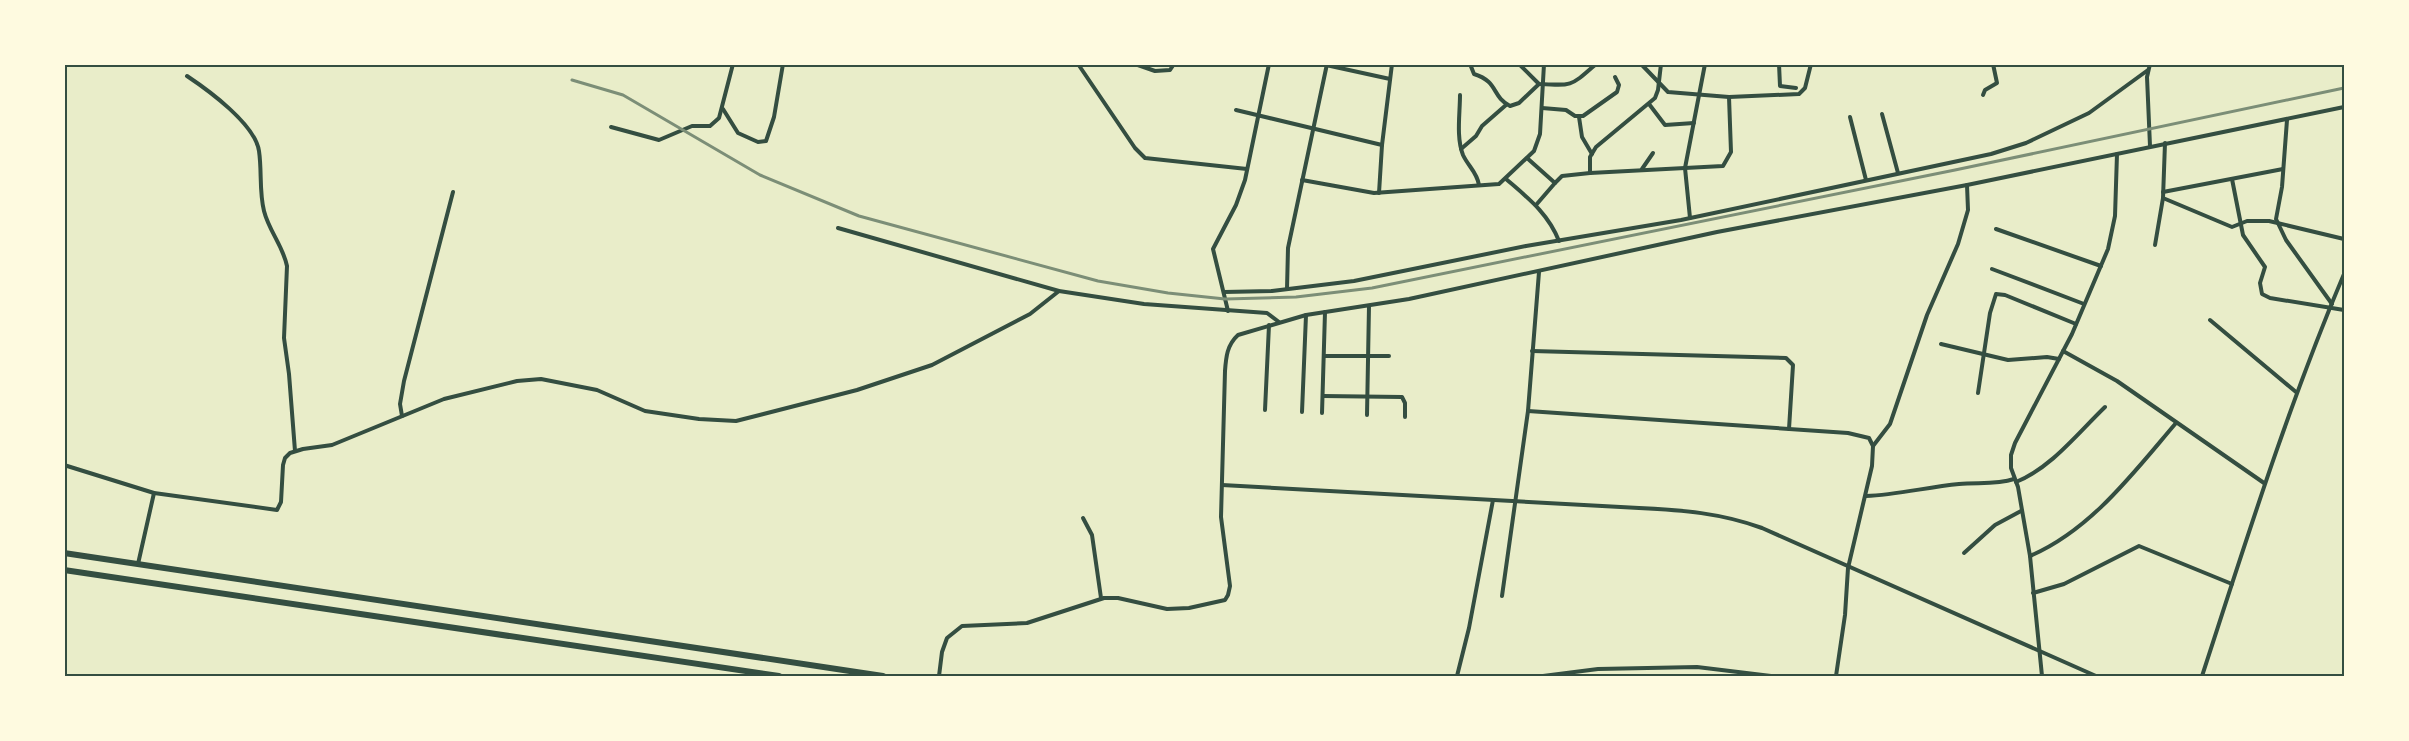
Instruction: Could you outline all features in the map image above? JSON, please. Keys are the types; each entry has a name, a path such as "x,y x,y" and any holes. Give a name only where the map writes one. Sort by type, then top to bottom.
{"main road":[{"path":"64,553 883,676"},
{"path":"64,570 779,676"}],"street":[{"path":"611,127 659,140 692,126 714,125 722,108 733,64"},
{"path":"722,108 738,133 758,142 766,141 774,117 783,64"},
{"path":"1078,64 1144,158 1248,170"},
{"path":"1135,64 1162,72 1170,70 1174,64"},
{"path":"1228,311 1213,249 1236,205 1248,170 1269,64"},
{"path":"1380,193 1382,145 1392,64"},
{"path":"1470,64 1474,74 1485,77 1494,86 1498,98 1506,105 1516,105 1541,84 1572,84 1596,64"},
{"path":"1519,64 1541,84"},
{"path":"1302,180 1347,190 1380,193 1499,183 1506,179 1533,151 1540,134 1541,84 1544,64"},
{"path":"1641,64 1668,92 1729,97 1799,94 1806,88 1811,64"},
{"path":"1590,173 1592,154 1596,147 1657,94 1661,64"},
{"path":"1690,218 1685,168 1697,96 1705,64"},
{"path":"1779,64 1780,86 1796,88"},
{"path":"1983,95 1985,90 1996,83 1993,64"},
{"path":"1287,289 1288,248 1326,65 1390,79"},
{"path":"1224,292 1287,289 1354,281 1517,247 1690,218 1991,154 2026,143 2089,113 2149,67"},
{"path":"2149,67 2150,146"},
{"path":"187,76 222,101 249,131 258,146 264,211 287,266 284,338 295,451"},
{"path":"1542,108 1566,110 1579,117 1587,114 1617,92 1619,85 1615,77"},
{"path":"1460,96 1461,149 1478,177 1479,185"},
{"path":"1536,205 1562,176 1642,169 1718,167 1727,162 1731,149 1729,97"},
{"path":"1648,104 1665,125 1694,123"},
{"path":"1461,149 1506,105"},
{"path":"939,676 945,642 958,628 1027,623 1101,599 1118,598 1167,609 1189,608 1225,600 1230,586 1221,517 1226,354 1232,341 1238,335 1306,315 1369,306 1539,272 1760,224 1966,185 2344,107"},
{"path":"1236,110 1382,145"},
{"path":"1882,114 1898,173"},
{"path":"1579,117 1582,137 1592,154"},
{"path":"1850,117 1867,181"},
{"path":"2287,120 2280,196 2275,214 2277,223 2331,306"},
{"path":"2155,245 2163,198 2165,143"},
{"path":"1642,169 1653,153"},
{"path":"2042,676 2030,556 2010,462 2015,443 2063,351 2102,266 2114,225 2117,154"},
{"path":"1527,158 1555,183"},
{"path":"2163,192 2283,169"},
{"path":"1506,179 1550,220 1559,241"},
{"path":"2232,179 2245,240 2265,265 2260,285 2263,295 2344,310"},
{"path":"1873,446 1890,424 1927,315 1958,244 1968,210 1966,185"},
{"path":"402,416 400,404 404,381 453,192"},
{"path":"2163,198 2232,227 2253,221 2277,223 2344,239"},
{"path":"838,228 1059,291 1144,304 1267,313 1279,322"},
{"path":"1996,229 2102,266"},
{"path":"1992,269 2084,304"},
{"path":"1502,596 1528,411 1539,272"},
{"path":"2202,676 2296,392 2344,274"},
{"path":"64,465 154,493 276,510 281,502 285,458 295,451 332,445 444,399 533,379 565,382 597,390 645,411 699,419 736,421 856,390 921,369 963,350 1030,314 1059,291"},
{"path":"1978,393 1990,313 1996,294 2005,295 2076,324"},
{"path":"1367,415 1369,306"},
{"path":"1322,413 1325,312"},
{"path":"1302,412 1306,315"},
{"path":"2210,320 2296,392"},
{"path":"1265,410 1269,325"},
{"path":"1941,344 2012,360 2059,358"},
{"path":"1532,351 1786,358 1793,365 1789,429"},
{"path":"2063,351 2103,372 2264,483"},
{"path":"1324,356 1389,356"},
{"path":"1323,396 1401,398 1405,403 1405,417"},
{"path":"1866,496 2029,477 2053,458 2104,406"},
{"path":"1528,411 1789,429 1863,435 1869,438 1873,446 1872,466 1848,568 1845,615 1836,676"},
{"path":"2030,556 2049,548 2105,503 2137,470 2176,423"},
{"path":"1222,485 1716,514 1761,528 2097,676"},
{"path":"138,564 154,493"},
{"path":"1457,676 1469,628 1493,500"},
{"path":"1964,553 2002,520 2021,511"},
{"path":"1083,518 1092,535 1101,599"},
{"path":"2034,593 2064,584 2139,546 2232,584"},
{"path":"1543,676 1559,672 1598,669 1697,667 1771,676"}],"railway":[{"path":"572,80 623,95 760,175 859,216 1098,281 1168,293 1225,299 1296,297 1372,288 1955,170 2344,88"}]}
